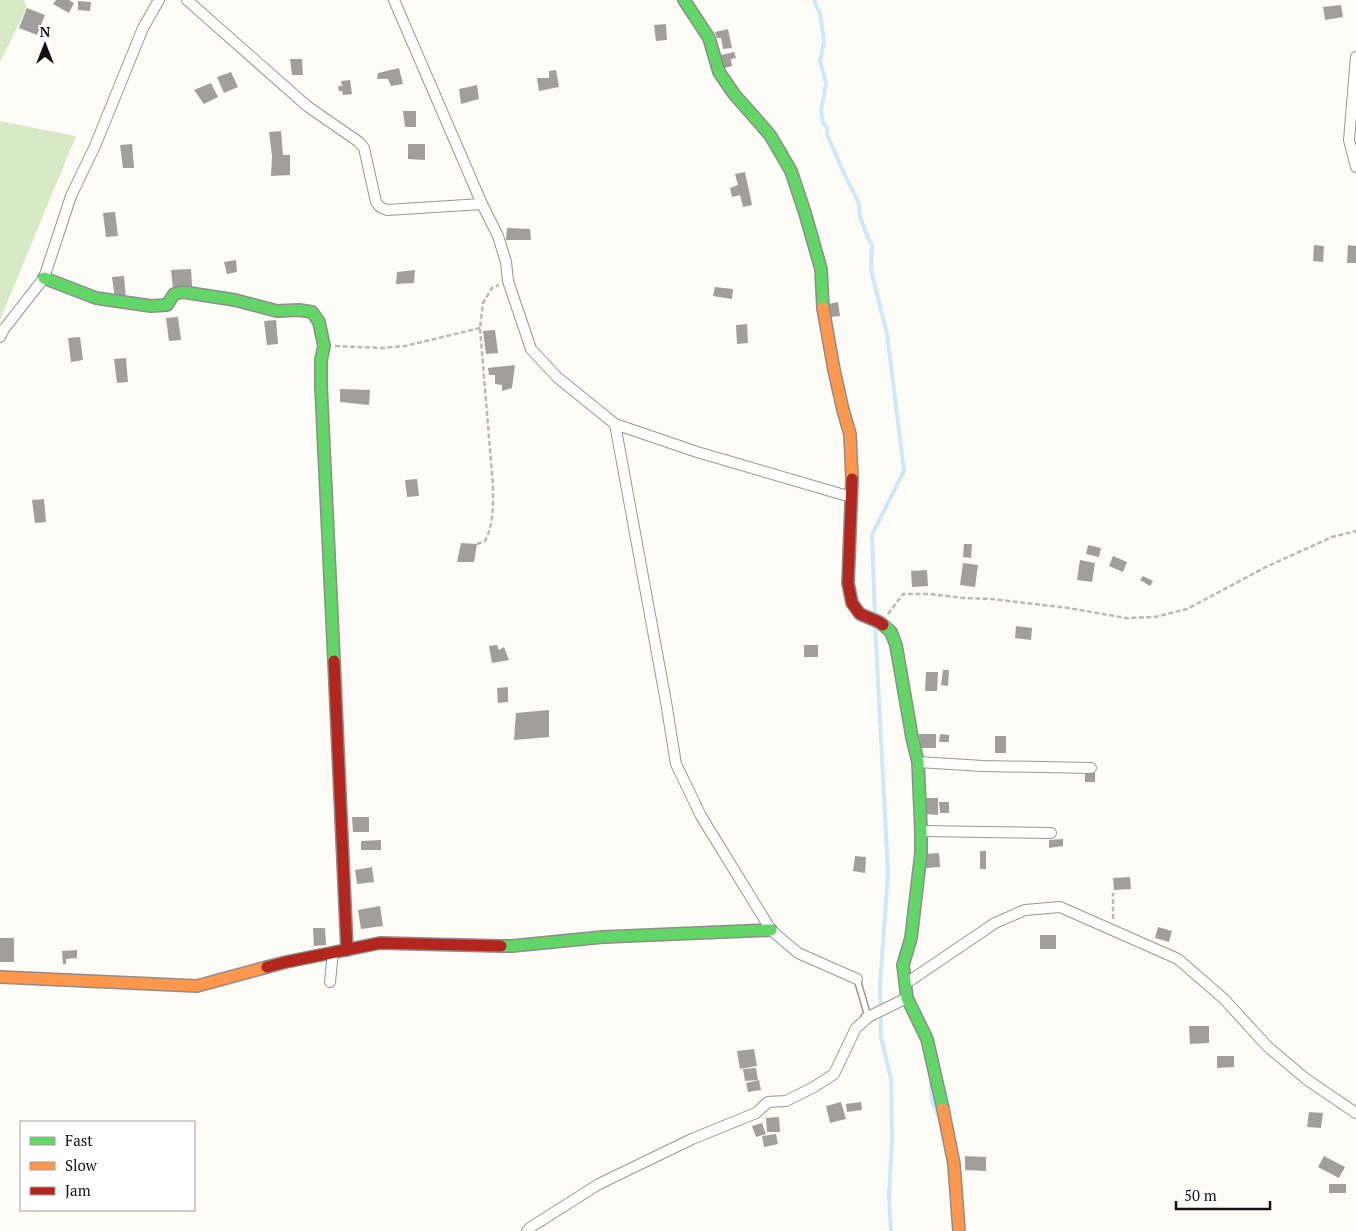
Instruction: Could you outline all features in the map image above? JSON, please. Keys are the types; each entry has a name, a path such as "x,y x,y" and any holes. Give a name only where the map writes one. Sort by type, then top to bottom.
{"street":[{"path":"0,336 44,278 71,196 95,146 143,28 159,0"},
{"path":"187,0 307,106 359,142 364,148 376,202 380,207 387,210 482,204"},
{"path":"394,0 482,204 498,236 506,262 508,281 531,349 557,377 615,424 697,452 851,497"},
{"path":"684,0 709,38 719,72 734,94 770,136 790,171 806,214 821,269 823,315 843,410 850,434 852,466 848,583 852,602 860,614 877,621 891,632 896,645 918,762 921,853 911,938 903,965 907,998 928,1039 954,1164 959,1231"},
{"path":"1356,57 1349,140 1356,167"},
{"path":"44,278 96,298 151,306 167,305 174,294 182,292 235,300 277,311 299,310 312,312 320,322 324,346 321,360 321,386 346,950"},
{"path":"615,424 676,764 701,816 771,930 798,952 858,980"},
{"path":"918,762 983,766 1091,768"},
{"path":"921,832 1051,833"},
{"path":"905,984 995,923 1025,910 1060,907 1178,959 1224,999 1268,1047 1306,1079 1356,1113"},
{"path":"0,977 197,986 286,962 380,943 512,946 603,937 771,930"},
{"path":"330,982 333,952"},
{"path":"526,1231 600,1184 692,1139 756,1112 768,1102 786,1101 814,1087 834,1074 856,1028 870,1016 907,998"}],"lane":[{"path":"856,1028 867,1013 858,980"}],"path":[{"path":"477,544 485,541 490,532 493,512 493,486 480,328 483,303 492,288 508,281"},
{"path":"324,346 382,348 405,346 480,328"},
{"path":"877,621 903,594 930,594 992,599 1068,608 1126,618 1155,618 1187,608 1266,567 1332,537 1356,532"},
{"path":"1112,930 1113,893"}],"green space":[{"path":"0,0 24,0 27,8 0,62"},
{"path":"0,121 76,136 0,320"}],"building":[{"path":"56,0 69,0 74,3 69,13 53,4"},
{"path":"78,1 91,2 90,11 78,10"},
{"path":"1341,5 1343,17 1325,20 1323,7"},
{"path":"27,8 45,15 37,35 19,28"},
{"path":"666,24 667,40 656,41 654,25"},
{"path":"728,29 732,48 723,49 721,38 717,38 715,32"},
{"path":"734,52 736,58 731,59 732,66 721,69 717,56"},
{"path":"290,59 302,59 303,75 292,75"},
{"path":"399,68 403,84 391,86 388,79 377,79 378,73"},
{"path":"556,70 559,87 539,91 537,78 549,78 549,71"},
{"path":"231,72 238,87 224,93 217,77"},
{"path":"350,80 352,94 343,95 342,91 339,91 338,86 342,86 341,81"},
{"path":"211,83 218,97 204,104 194,90"},
{"path":"477,85 479,99 461,104 459,89"},
{"path":"403,111 416,111 416,127 405,127"},
{"path":"281,131 283,155 290,155 290,175 271,176 272,156 269,132"},
{"path":"132,144 134,168 123,168 120,145"},
{"path":"408,144 425,144 425,160 408,159"},
{"path":"745,172 752,205 743,207 740,195 732,197 730,188 738,185 735,174"},
{"path":"115,212 118,236 106,237 103,213"},
{"path":"507,228 530,229 531,240 506,240"},
{"path":"1314,245 1324,246 1323,262 1313,261"},
{"path":"1348,245 1356,246 1356,263 1347,263"},
{"path":"236,260 237,272 227,274 224,262"},
{"path":"191,269 192,286 173,288 171,270"},
{"path":"415,270 414,283 396,284 397,272"},
{"path":"124,276 126,299 115,300 112,277"},
{"path":"715,287 733,289 732,299 713,296"},
{"path":"838,302 840,316 831,317 828,304"},
{"path":"178,317 181,340 169,341 166,318"},
{"path":"276,320 278,344 267,345 264,321"},
{"path":"747,324 748,343 737,344 736,325"},
{"path":"495,330 498,353 486,354 483,331"},
{"path":"80,337 83,360 71,362 68,338"},
{"path":"126,358 128,382 117,383 114,359"},
{"path":"515,365 512,388 502,391 502,385 495,384 495,375 489,375 488,368"},
{"path":"340,389 370,390 369,405 340,402"},
{"path":"417,479 419,496 407,497 405,480"},
{"path":"44,499 46,522 35,523 32,500"},
{"path":"461,543 477,544 474,562 457,562"},
{"path":"964,544 972,544 971,558 963,557"},
{"path":"1088,545 1101,548 1099,557 1086,554"},
{"path":"1113,556 1127,562 1123,572 1109,566"},
{"path":"1080,560 1095,563 1092,582 1077,580"},
{"path":"963,563 978,565 975,587 960,585"},
{"path":"927,570 928,586 912,587 911,571"},
{"path":"1143,576 1153,581 1150,586 1140,580"},
{"path":"1016,626 1032,628 1031,640 1015,638"},
{"path":"497,645 499,650 504,647 509,660 492,663 489,646"},
{"path":"804,645 818,645 818,657 804,657"},
{"path":"943,670 949,670 948,686 941,685"},
{"path":"926,672 938,672 937,691 925,691"},
{"path":"508,687 508,702 498,703 497,688"},
{"path":"549,710 549,737 514,740 516,713"},
{"path":"919,734 936,734 936,748 920,748"},
{"path":"940,734 949,735 949,742 939,742"},
{"path":"995,736 1006,736 1006,753 995,753"},
{"path":"1085,773 1095,773 1095,782 1085,782"},
{"path":"925,798 938,798 938,815 925,814"},
{"path":"939,802 949,802 949,813 940,813"},
{"path":"352,817 369,817 369,832 353,832"},
{"path":"1063,839 1063,846 1049,848 1049,840"},
{"path":"381,840 381,850 361,850 361,841"},
{"path":"980,851 986,851 986,869 980,869"},
{"path":"939,853 940,867 926,868 925,854"},
{"path":"855,856 866,857 865,873 853,871"},
{"path":"372,867 374,882 357,884 355,870"},
{"path":"1130,877 1131,889 1114,890 1113,878"},
{"path":"380,906 383,926 361,929 358,910"},
{"path":"1158,927 1172,931 1169,942 1155,938"},
{"path":"313,928 325,928 326,945 314,946"},
{"path":"1040,935 1056,935 1056,949 1040,949"},
{"path":"0,938 14,938 14,962 0,962"},
{"path":"77,950 77,958 66,959 66,964 63,964 62,951"},
{"path":"1189,1026 1209,1026 1209,1043 1190,1044"},
{"path":"754,1049 757,1066 740,1069 737,1051"},
{"path":"1217,1056 1234,1056 1234,1067 1217,1068"},
{"path":"756,1068 758,1080 745,1081 743,1069"},
{"path":"759,1080 761,1090 748,1092 746,1083"},
{"path":"841,1102 846,1119 830,1123 826,1106"},
{"path":"861,1102 862,1110 847,1112 846,1104"},
{"path":"1309,1112 1323,1113 1321,1128 1307,1127"},
{"path":"779,1117 780,1132 767,1132 766,1118"},
{"path":"762,1123 766,1134 756,1137 752,1126"},
{"path":"776,1134 778,1144 764,1147 762,1136"},
{"path":"965,1156 986,1157 986,1171 965,1170"},
{"path":"1324,1156 1345,1167 1339,1178 1318,1167"},
{"path":"1329,1184 1346,1184 1346,1193 1329,1193"}],"waterway":[{"path":"814,0 820,14 824,41 820,61 826,83 821,111 823,123 827,127 827,134 859,204 860,217 872,245 871,270 887,334 904,471 872,535 875,617"},
{"path":"875,624 888,873 880,985 881,1037 891,1079 892,1137 889,1196 891,1231"},
{"path":"931,1084 932,1101 939,1118"}],"traffic: fast":[{"path":"684,0 709,38 719,72 734,94 770,135 791,171 821,269 823,308"},
{"path":"44,278 96,298 151,306 167,305 174,294 183,292 235,300 277,311 299,310 312,312 319,322 324,346 321,360 321,386 334,661"},
{"path":"883,625 891,632 896,645 918,762 921,853 911,938 903,965 907,998 927,1039 943,1109"},
{"path":"501,946 603,937 771,930"}],"traffic: slow":[{"path":"823,308 834,370 850,434 852,479"},
{"path":"0,977 197,986 267,967"},
{"path":"943,1109 954,1164 959,1231"}],"traffic: jam":[{"path":"852,479 848,583 852,603 860,614 883,625"},
{"path":"334,661 347,950"},
{"path":"267,967 380,943 501,946"}]}
